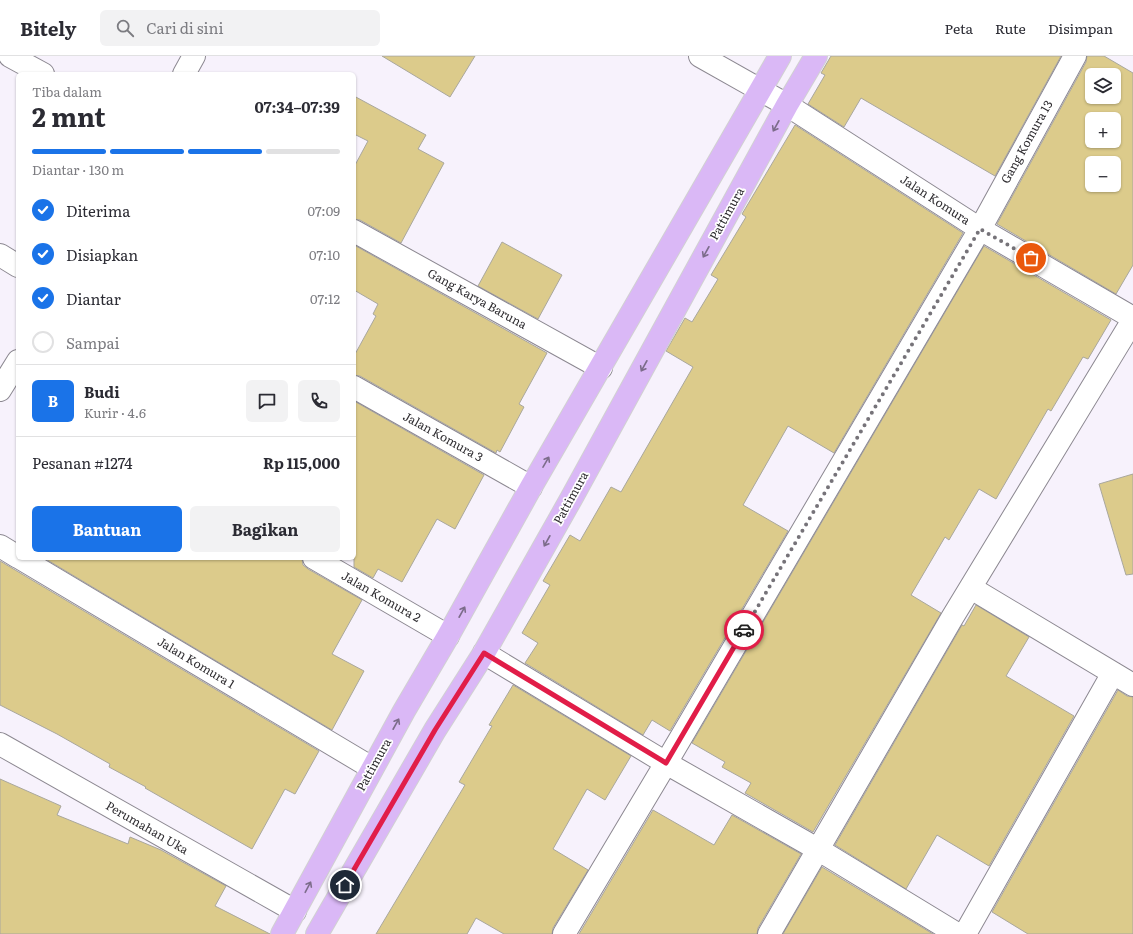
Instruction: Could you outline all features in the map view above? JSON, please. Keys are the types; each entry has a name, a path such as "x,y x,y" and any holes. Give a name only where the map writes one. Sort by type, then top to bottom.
{"main road":[{"name":"Pattimura","path":"282,934 372,768 531,487 780,56"},
{"name":"Pattimura","path":"317,934 427,744 484,653 571,499 787,105 816,56"}],"street":[{"path":"10,56 39,72"},
{"path":"185,72 194,56"},
{"name":"Jalan Komura","path":"700,56 787,105 980,229 1133,319"},
{"name":"Gang Komura 13","path":"564,934 980,229 1075,56"},
{"name":"Gang Karya Baruna","path":"356,232 601,368"},
{"path":"0,255 16,265"},
{"path":"769,934 952,618 1133,319"},
{"path":"8,385 16,365"},
{"name":"Jalan Komura 3","path":"356,388 531,487"},
{"name":"Jalan Komura 1","path":"0,546 16,555"},
{"name":"Jalan Komura 1","path":"24,560 372,768"},
{"name":"Jalan Komura 2","path":"317,560 448,636"},
{"path":"971,588 1133,685"},
{"path":"484,653 666,763 819,850 957,934"},
{"path":"965,934 1113,673"},
{"name":"Perumahan Uka","path":"0,744 295,911"}],"building":[{"path":"382,56 475,56 450,97"},
{"path":"831,56 1061,56 995,176 861,98 844,127 808,104 825,75 821,73"},
{"path":"1087,56 1104,56 1133,73 1133,265 1116,294 997,224 1086,62"},
{"path":"356,97 426,135 418,149 444,163 401,243 360,220 356,219 356,163 368,141 356,135"},
{"path":"795,125 963,233 834,453 788,426 743,505 788,531 670,731 652,720 643,735 525,663 538,643 522,633 550,585 543,581 570,535 580,541 611,487 621,492 693,367 666,351 685,318 692,322 718,279 711,275 746,217 742,214"},
{"path":"502,242 562,275 538,319 478,286"},
{"path":"356,246 547,353 519,404 524,407 500,452 497,450 496,453 360,376 356,375 356,352 376,316 373,314 378,304 356,291"},
{"path":"984,246 1111,320 1088,359 1083,357 1051,411 1048,409 996,499 979,489 949,540 945,537 911,595 941,613 813,832 745,793 751,783 722,767 725,762 692,743"},
{"path":"356,402 484,475 455,529 437,519 402,582 378,569 373,578 354,567 354,560 356,560"},
{"path":"1133,474 1133,574 1126,575 1099,484"},
{"path":"47,560 302,560 303,565 308,569 362,600 332,654 364,671 332,730"},
{"path":"0,561 319,751 295,794 285,789 252,849 109,767 110,764 57,734 0,705"},
{"path":"976,605 1029,637 1006,676 1074,716 989,866 937,835 906,889 835,845 962,625 964,626"},
{"path":"513,685 631,756 605,800 587,789 553,849 588,870 553,928 552,934 504,934 476,918 467,934 376,934 465,785 459,782 492,726 489,725"},
{"path":"1118,690 1127,696 1133,697 1133,934 1028,934 992,912"},
{"path":"0,779 61,806 57,815 128,844 130,837 161,850 226,886 215,906 270,934 0,934"},
{"path":"653,810 714,845 732,815 801,854 758,928 757,934 579,934"},
{"path":"822,867 933,934 783,934"}],"way so far":[{"path":"744,630 980,229 1031,258"}],"route":[{"path":"345,885 435,730 484,653 666,763 744,630"}]}
